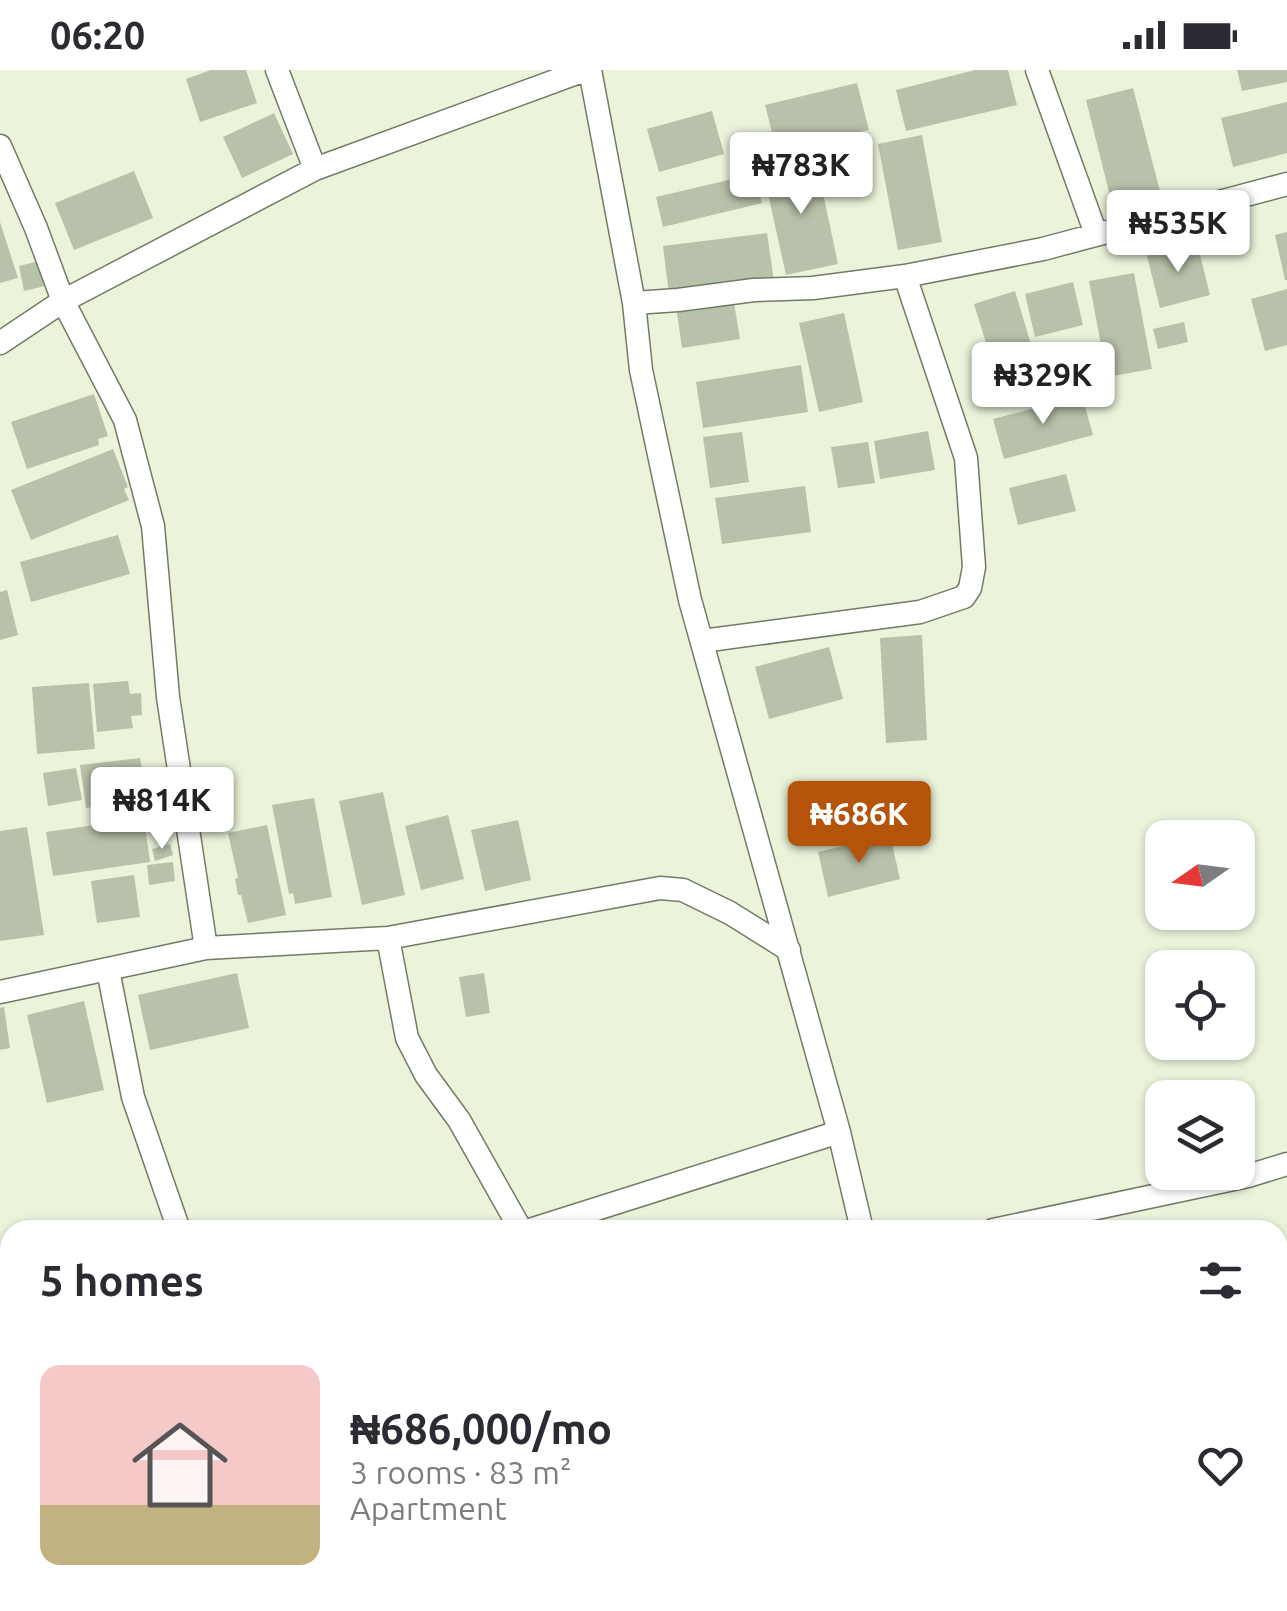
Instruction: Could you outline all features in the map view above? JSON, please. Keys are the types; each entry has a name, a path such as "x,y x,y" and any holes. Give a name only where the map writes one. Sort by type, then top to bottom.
{"street":[{"path":"277,70 314,170"},
{"path":"0,343 63,301 314,170 588,70 634,302 642,370 690,600 839,1132 860,1220"},
{"path":"1036,70 1096,234"},
{"path":"0,146 63,301 125,420 153,526 168,697 206,948"},
{"path":"634,302 814,288 906,276 1044,250 1287,184"},
{"path":"702,641 920,612 955,602 970,588 974,567 966,458 906,276"},
{"path":"0,992 206,948 388,938 660,888 683,890 788,950"},
{"path":"388,938 407,1038 515,1220"},
{"path":"108,970 133,1097 176,1220"},
{"path":"573,1220 839,1132"},
{"path":"1040,1220 1248,1176 1287,1164"}],"building":[{"path":"211,70 246,70 257,103 200,122 186,79"},
{"path":"975,70 1008,70 1017,105 906,131 896,90"},
{"path":"1237,70 1287,70 1287,82 1242,91"},
{"path":"857,83 869,130 777,152 765,105"},
{"path":"1133,88 1160,191 1112,204 1086,100"},
{"path":"1287,102 1287,153 1233,167 1221,118"},
{"path":"712,111 724,154 659,172 647,129"},
{"path":"274,113 293,154 242,178 223,137"},
{"path":"922,135 942,242 898,250 878,144"},
{"path":"816,160 838,264 786,275 763,171"},
{"path":"134,171 153,218 74,250 55,203"},
{"path":"754,174 762,203 663,227 656,197"},
{"path":"0,222 18,278 0,283"},
{"path":"1287,232 1287,280 1285,280 1275,235"},
{"path":"767,233 774,281 669,294 663,246"},
{"path":"1197,243 1210,295 1160,308 1147,256"},
{"path":"39,261 45,286 24,291 19,266"},
{"path":"1134,273 1152,369 1107,377 1089,281"},
{"path":"1073,282 1083,325 1035,337 1025,294"},
{"path":"1287,289 1287,345 1265,351 1251,299"},
{"path":"1015,291 1044,388 1004,401 974,304"},
{"path":"733,297 740,339 682,348 676,306"},
{"path":"844,313 863,402 819,412 799,323"},
{"path":"1184,322 1188,342 1158,349 1153,329"},
{"path":"801,365 808,412 703,428 696,382"},
{"path":"94,394 108,436 98,439 99,445 27,469 11,422"},
{"path":"1082,396 1093,435 1004,459 993,419"},
{"path":"928,431 935,470 880,479 874,441"},
{"path":"742,432 749,482 710,488 703,437"},
{"path":"868,442 875,483 838,488 831,447"},
{"path":"113,449 129,500 31,540 11,490"},
{"path":"1066,474 1076,511 1018,525 1009,488"},
{"path":"805,486 811,532 722,544 715,498"},
{"path":"118,535 130,574 31,602 20,562"},
{"path":"7,590 18,635 0,640 0,592"},
{"path":"922,635 927,740 886,743 880,638"},
{"path":"829,647 843,699 769,719 755,667"},
{"path":"128,681 130,694 141,693 142,715 131,716 133,728 97,732 93,684"},
{"path":"89,683 95,749 37,754 32,687"},
{"path":"140,758 142,801 86,808 80,765"},
{"path":"76,768 82,800 48,806 43,773"},
{"path":"161,776 165,793 148,797 149,779"},
{"path":"383,792 405,895 362,905 339,801"},
{"path":"314,798 332,897 295,904 293,893 289,894 272,805"},
{"path":"448,815 464,879 421,890 405,826"},
{"path":"144,818 150,862 53,876 46,832"},
{"path":"518,820 531,880 485,891 471,830"},
{"path":"267,825 286,915 248,923 238,895 228,833"},
{"path":"27,827 44,935 0,941 0,831"},
{"path":"890,835 900,879 828,897 818,852"},
{"path":"170,844 173,855 155,861 152,849"},
{"path":"173,862 175,881 149,885 147,865"},
{"path":"134,875 140,917 97,923 91,881"},
{"path":"237,973 249,1028 150,1050 138,995"},
{"path":"484,973 490,1013 466,1017 459,977"},
{"path":"84,1001 104,1090 47,1103 27,1015"},
{"path":"4,1007 10,1048 0,1050 0,1008"}]}
